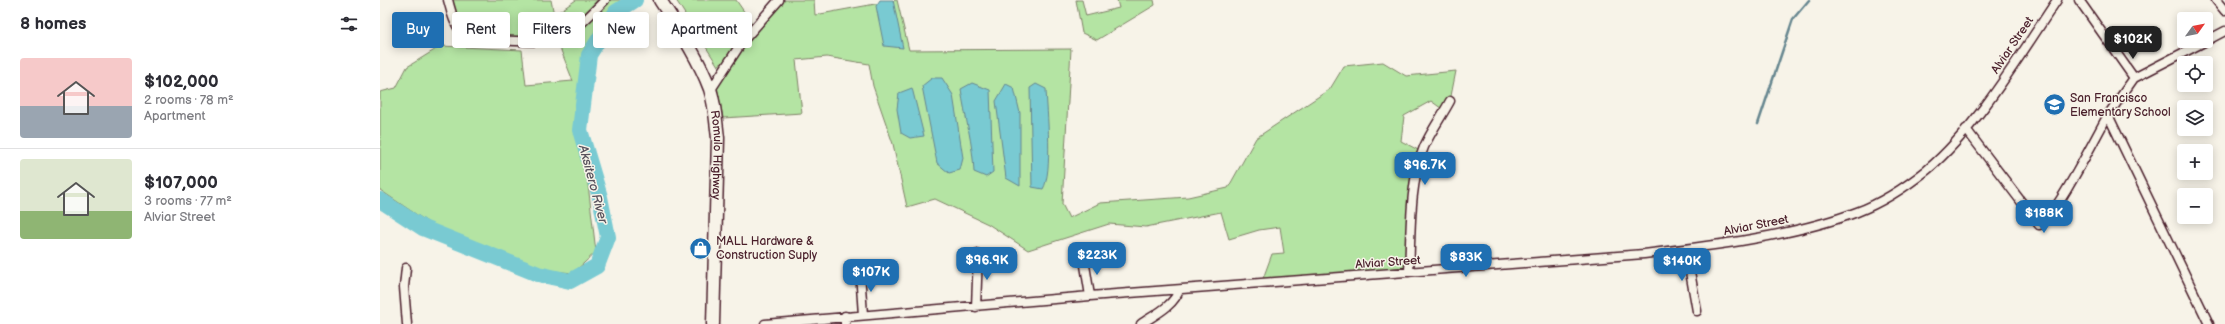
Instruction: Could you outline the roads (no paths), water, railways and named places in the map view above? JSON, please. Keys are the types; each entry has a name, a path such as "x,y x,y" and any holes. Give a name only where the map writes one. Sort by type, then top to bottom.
{"highway":[{"name":"Romulo Highway","path":"660,0 694,55 710,91 718,138 713,324"}],"street":[{"path":"448,0 454,20 461,30 472,37 538,42 556,40 571,32 582,24 605,0"},
{"path":"710,91 742,42 779,0"},
{"name":"Alviar Street","path":"765,324 845,320 863,315 1686,249 1792,230 1859,212 1896,192 1927,170 1966,129 2001,82 2057,0"},
{"path":"2079,0 2134,78"},
{"path":"2216,0 2225,11"},
{"path":"2213,37 2225,31"},
{"path":"1966,129 2039,225 2046,221 2065,192 2108,115 2134,78 2192,48"},
{"path":"1409,272 1411,217 1418,163 1424,146 1450,101"},
{"path":"2108,115 2209,324"},
{"path":"1686,249 1697,311"},
{"path":"976,307 978,254"},
{"path":"1084,259 1090,296"},
{"path":"406,268 404,287 407,324"},
{"path":"860,272 863,315"},
{"path":"1140,324 1171,303 1177,296 1178,290"}],"water":[{"path":"880,0 893,0 903,48 884,46 876,6"},
{"path":"932,78 942,78 953,95 963,158 960,170 949,173 937,163 922,86"},
{"path":"972,83 990,90 993,172 986,177 974,172 971,141 961,89"},
{"path":"1006,84 1014,88 1020,113 1020,186 1006,178 996,101"},
{"path":"1036,84 1046,89 1049,156 1046,181 1043,189 1032,187 1030,88"},
{"path":"912,88 924,136 910,138 901,133 897,109 899,93"}],"waterway":[{"name":"Aksitero River","path":"380,200 423,228 538,274 570,281 597,266 608,237 600,197 580,130 589,55 616,12 635,0"},
{"path":"1758,124 1793,19 1809,0"}],"place":[{"name":"San Francisco Elementary School","path":"2055,105"},
{"name":"MALL Hardware & Construction Suply","path":"700,248"}]}
